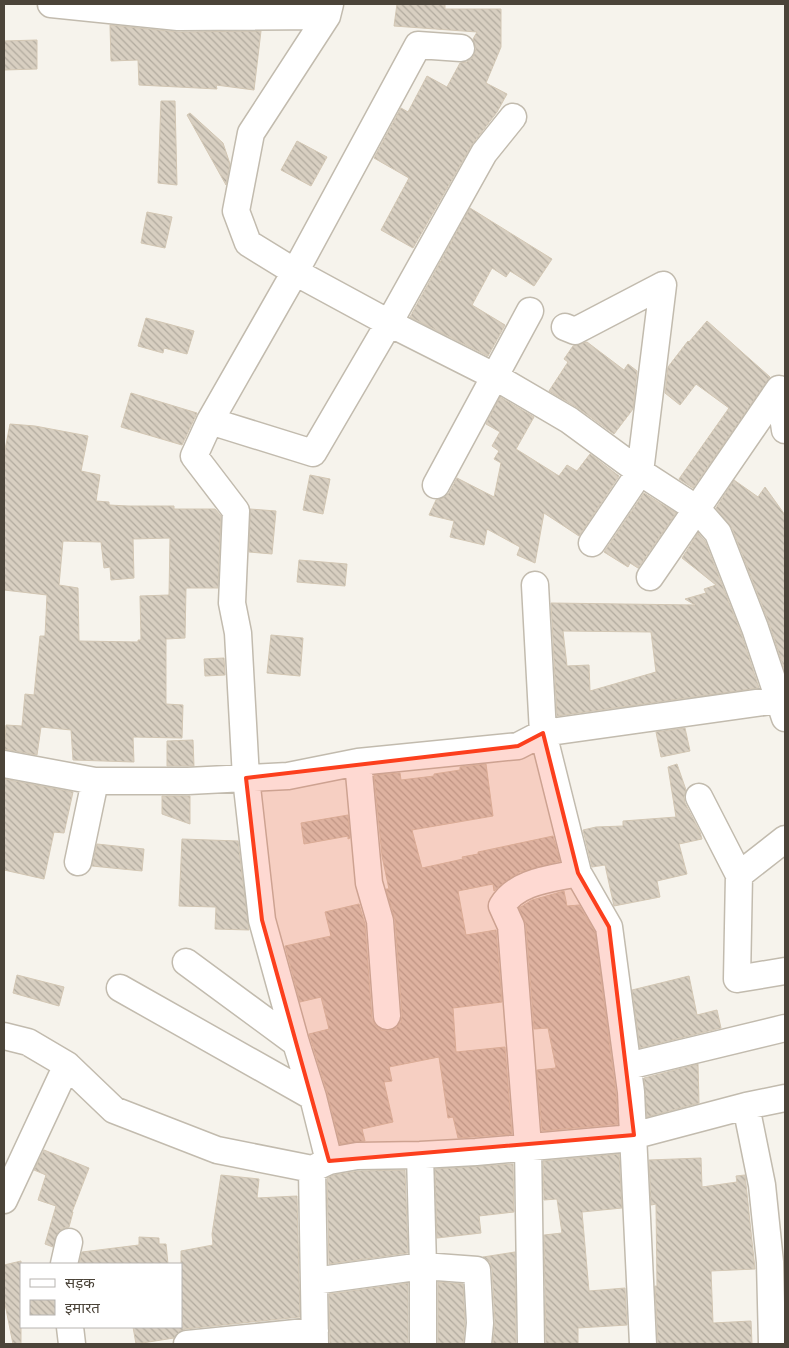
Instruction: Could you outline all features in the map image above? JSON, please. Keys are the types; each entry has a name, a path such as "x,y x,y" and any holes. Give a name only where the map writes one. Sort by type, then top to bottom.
{"street":[{"path":"51,4 178,10 328,10"},
{"path":"4,764 95,781 188,782 288,776 358,762 518,746 543,733 783,705 718,533 697,509 640,472 569,420 494,376 389,323 295,272 248,243 236,211 251,133 328,10"},
{"path":"187,1344 315,1337 314,1281 320,1165 313,1097 262,920 246,778 238,633 232,604 236,511 194,456 210,421 295,272 418,45 461,48"},
{"path":"210,421 313,453 389,323 484,153 512,117"},
{"path":"565,327 575,331 663,285 640,472 592,543"},
{"path":"436,485 530,311"},
{"path":"650,577 779,389 785,430"},
{"path":"535,585 543,733 578,874 610,927 628,1066 634,1135 643,1344"},
{"path":"358,762 369,883 380,921 386,1016"},
{"path":"78,862 95,781"},
{"path":"699,797 739,875 737,979 785,971"},
{"path":"739,875 785,839"},
{"path":"531,1344 528,1146 511,926 502,906 507,898 521,888 578,874"},
{"path":"186,962 296,1043"},
{"path":"120,988 313,1097"},
{"path":"628,1066 785,1028"},
{"path":"4,1036 28,1042 67,1065 114,1110 217,1150 320,1165 357,1156 420,1155 621,1139 746,1106 785,1098"},
{"path":"4,1200 67,1065"},
{"path":"746,1106 762,1185 776,1343"},
{"path":"420,1155 423,1344"},
{"path":"314,1281 423,1266 477,1270 480,1323 478,1344"},
{"path":"70,1328 72,1344"}],"highlighted area":[{"path":"543,733 578,873 609,927 634,1135 329,1161 262,920 246,778 518,746"}],"building":[{"path":"397,4 445,4 445,9 501,9 501,47 486,83 507,94 497,112 471,146 413,248 381,230 409,178 374,158 401,108 408,112 427,76 447,87 460,63 467,62 473,57 476,49 473,39 477,32 394,26"},
{"path":"110,25 178,32 261,31 254,90 216,85 217,89 139,85 138,60 111,61"},
{"path":"37,40 37,69 4,70 4,41"},
{"path":"161,101 175,101 177,185 158,183"},
{"path":"190,113 223,143 230,164 226,185 187,115"},
{"path":"297,141 327,157 311,186 281,170"},
{"path":"470,208 552,259 534,286 510,271 506,277 492,268 472,305 505,325 488,356 410,317"},
{"path":"147,212 172,217 165,248 141,243"},
{"path":"146,318 194,331 187,354 164,348 163,353 138,346"},
{"path":"707,321 770,377 693,488 679,479 729,408 696,384 680,405 665,393 668,367 688,341"},
{"path":"587,342 624,370 628,364 637,371 633,409 614,434 578,408 549,391 568,362 564,359 573,346"},
{"path":"131,393 197,413 182,445 121,427"},
{"path":"500,397 534,417 516,449 559,476 567,465 577,471 590,454 619,476 579,536 544,513 535,563 517,555 520,547 487,529 484,545 450,537 454,521 429,515 436,500 443,498 449,493 457,478 494,497 501,463 494,459 499,451 492,446 500,432 486,424"},
{"path":"10,424 35,426 88,436 81,471 100,475 96,501 109,502 109,505 174,506 174,509 215,509 221,516 218,588 186,588 185,638 166,639 166,704 183,705 182,738 133,737 134,762 73,760 71,730 41,727 37,755 4,749 6,725 22,726 25,694 34,695 40,636 45,636 47,595 4,590 4,455","holes":["170,538 169,595 140,596 141,640 138,640 138,642 79,641 78,588 59,585 63,541 101,542 104,568 110,567 111,580 134,578 133,539"]},
{"path":"310,475 330,479 323,514 303,510"},
{"path":"734,480 758,497 765,487 785,515 785,671 769,623 732,528 716,508"},
{"path":"644,493 676,513 638,568 630,563 628,567 604,552"},
{"path":"250,509 276,511 272,554 249,552"},
{"path":"698,533 705,541 741,633 759,688 557,716 551,603 695,605 685,599 706,593 704,589 716,585 682,558","holes":["563,631 651,632 656,672 590,691 589,665 567,666"]},
{"path":"299,560 347,564 345,586 297,582"},
{"path":"271,635 303,638 300,676 267,673"},
{"path":"224,658 225,675 205,676 204,659"},
{"path":"685,728 690,751 661,757 656,732"},
{"path":"193,740 194,766 167,766 167,741"},
{"path":"486,764 493,816 412,830 422,868 463,859 462,857 478,854 478,852 553,836 560,861 520,872 494,891 493,884 458,891 466,935 496,930 502,1002 453,1008 456,1052 505,1047 512,1134 458,1138 453,1117 448,1118 439,1057 389,1067 392,1081 384,1082 393,1122 362,1129 365,1141 340,1144 327,1092 309,1034 329,1029 321,997 300,1002 285,946 331,936 325,912 359,904 365,924 372,1018 375,1025 381,1030 389,1031 396,1028 401,1022 402,1015 395,920 386,889 389,889 382,856 374,775 400,773 401,780 434,776 434,774 460,770 460,767"},
{"path":"677,764 686,790 685,803 702,839 679,844 687,874 657,881 660,897 614,906 605,865 592,867 583,830 596,827 623,826 623,821 676,817 668,767"},
{"path":"4,779 73,792 64,833 54,832 44,879 4,870"},
{"path":"162,796 190,796 190,824 162,814"},
{"path":"348,815 350,838 348,839 348,836 304,844 301,823"},
{"path":"182,839 238,841 249,930 215,929 216,907 179,906"},
{"path":"97,844 144,849 142,871 92,866"},
{"path":"564,891 567,906 579,905 595,932 616,1093 618,1124 542,1131 537,1070 556,1068 548,1028 534,1029 526,925 519,908 532,900"},
{"path":"17,975 64,987 59,1006 13,993"},
{"path":"689,976 697,1015 717,1010 721,1028 640,1048 632,990"},
{"path":"698,1064 699,1103 647,1117 644,1078"},
{"path":"44,1150 89,1168 72,1212 69,1227 58,1232 53,1247 45,1244 56,1206 38,1200 46,1175 34,1170"},
{"path":"619,1154 622,1208 582,1212 589,1291 625,1288 627,1325 578,1328 578,1344 546,1344 544,1235 562,1233 557,1199 544,1200 543,1161"},
{"path":"701,1158 702,1187 737,1182 736,1176 745,1175 755,1269 711,1271 713,1323 751,1321 752,1344 658,1344 655,1286 657,1286 656,1204 651,1205 649,1160"},
{"path":"513,1164 514,1212 479,1216 481,1233 437,1238 435,1169"},
{"path":"405,1170 408,1253 329,1264 327,1178 358,1171"},
{"path":"221,1175 259,1179 257,1198 297,1196 300,1317 185,1329 174,1338 136,1344 133,1328 183,1327 181,1251 213,1245 212,1234"},
{"path":"139,1237 159,1238 159,1244 166,1244 168,1263 79,1263 82,1252 139,1245"},
{"path":"515,1252 516,1344 493,1344 495,1322 492,1269 490,1262 483,1257"},
{"path":"21,1261 21,1344 13,1344 4,1299 4,1265"},
{"path":"438,1282 463,1284 465,1323 463,1344 438,1344"},
{"path":"408,1283 408,1344 330,1344 329,1294"}]}
